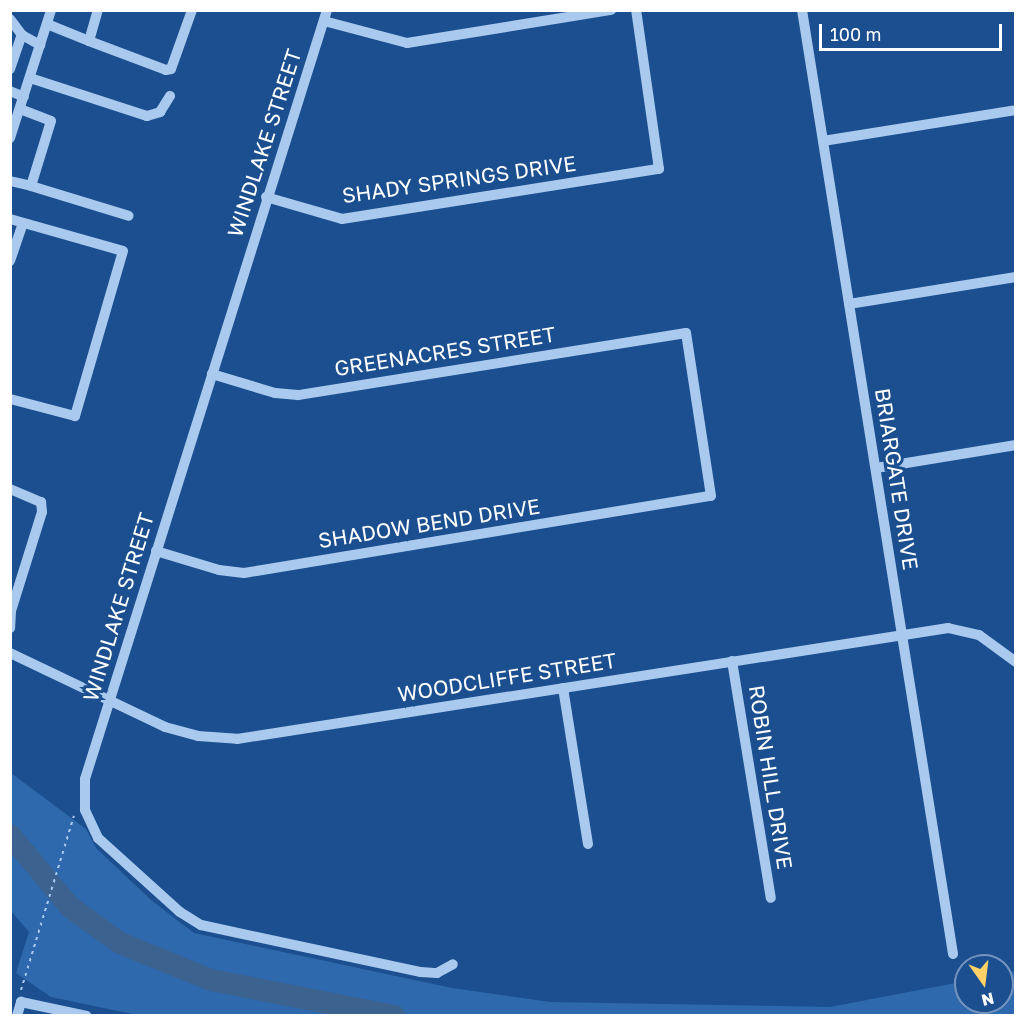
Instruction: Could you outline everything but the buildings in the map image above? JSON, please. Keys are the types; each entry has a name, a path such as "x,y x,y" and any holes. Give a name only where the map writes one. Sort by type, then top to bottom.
{"street":[{"path":"10,138 51,10"},
{"path":"89,41 98,10"},
{"path":"47,24 166,70 171,69 192,10"},
{"path":"325,16 406,43 611,10"},
{"name":"SHADY SPRINGS DRIVE","path":"266,197 342,219 659,169 636,10"},
{"name":"BRIARGATE DRIVE","path":"802,10 953,954"},
{"name":"WINDLAKE STREET","path":"325,16 266,197 109,701 85,779 83,794 90,825 98,838 180,912 201,925 421,972 436,973 453,964"},
{"path":"10,19 22,35 40,45"},
{"path":"10,69 22,35"},
{"path":"30,78 147,116 160,112 170,96"},
{"path":"10,91 24,97"},
{"path":"20,109 51,121 31,186"},
{"path":"823,141 1016,110"},
{"path":"10,182 31,186 129,216"},
{"path":"10,219 123,251 75,416 10,399"},
{"path":"10,261 23,222"},
{"path":"849,304 1016,278"},
{"name":"GREENACRES STREET","path":"212,374 275,393 298,395 686,333 711,496"},
{"path":"876,468 1016,445"},
{"path":"10,489 41,502 42,512 11,611 10,628"},
{"name":"SHADOW BEND DRIVE","path":"156,551 219,570 244,573 711,496"},
{"name":"WOODCLIFFE STREET","path":"10,653 109,701 183,733 237,739 948,628 964,630 993,643 1016,662"},
{"name":"ROBIN HILL DRIVE","path":"732,661 771,898"},
{"path":"562,688 588,844"},
{"path":"17,1016 21,1002 87,1016"}],"path":[{"path":"21,1002 22,981 45,920 71,835"}],"shaded area":[{"path":"11,773 86,829 96,848 151,900 194,933 452,988 550,1002 830,1007 954,983 954,1014 1014,1014 1015,971 1015,1015 142,1016 51,997 16,973 29,932 11,911"}],"waterway":[{"path":"10,835 70,907 120,943 211,980 395,1016"}]}
